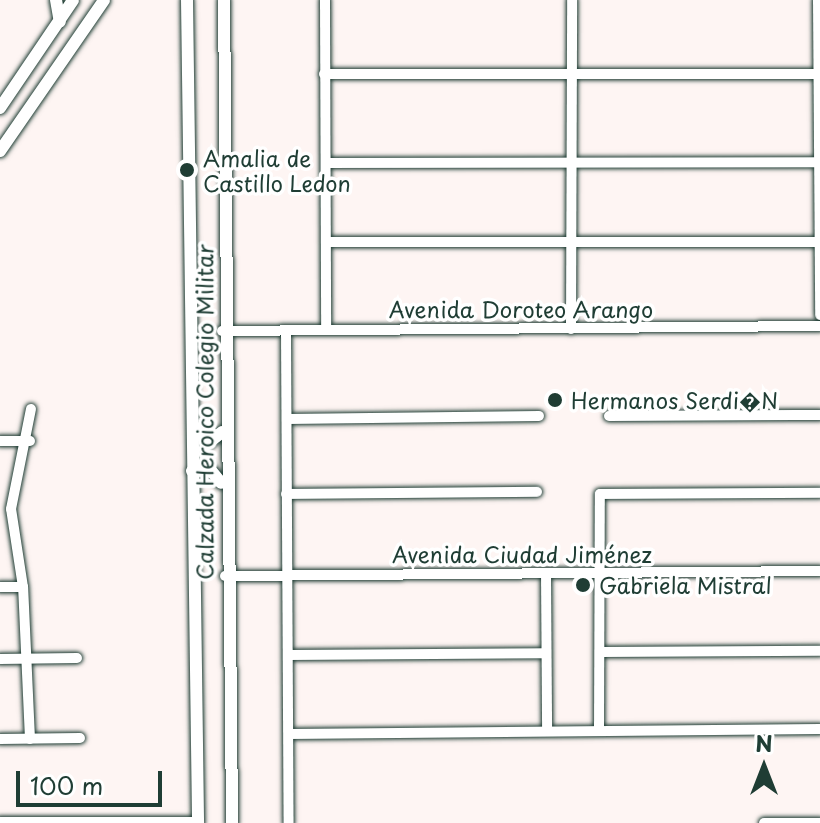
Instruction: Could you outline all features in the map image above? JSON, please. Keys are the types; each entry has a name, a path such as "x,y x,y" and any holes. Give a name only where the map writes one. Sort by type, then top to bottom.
{"main road":[{"path":"56,0 60,22"},
{"path":"0,108 73,0"},
{"path":"0,151 104,0"},
{"name":"Calzada Heroico Colegio Militar","path":"187,0 198,823"},
{"name":"Calzada Heroico Colegio Militar","path":"224,0 222,432 232,823"},
{"path":"192,422 202,441 215,442 222,432"},
{"path":"192,471 214,470 223,490"}],"street":[{"path":"325,0 326,330"},
{"path":"571,329 572,0"},
{"path":"818,0 820,315"},
{"path":"324,74 819,74"},
{"path":"326,163 819,162"},
{"path":"327,242 820,242"},
{"name":"Avenida Doroteo Arango","path":"222,331 820,326"},
{"path":"286,331 289,823"},
{"path":"30,739 29,658 23,587 5,509 30,441 31,409"},
{"path":"609,416 820,415"},
{"path":"287,419 539,416"},
{"path":"0,441 30,441"},
{"path":"286,494 537,492"},
{"path":"599,730 600,494 820,493"},
{"name":"Avenida Ciudad Jiménez","path":"225,576 820,571"},
{"path":"546,573 547,731"},
{"path":"0,587 23,587"},
{"path":"600,652 820,651"},
{"path":"288,655 546,653"},
{"path":"0,659 77,658"},
{"path":"289,734 820,729"},
{"path":"0,739 80,738"},
{"path":"0,822 198,823"},
{"path":"232,823 238,823"},
{"path":"764,823 820,823"}],"place":[{"name":"Amalia de Castillo Ledon","path":"187,170"},
{"name":"Hermanos Serdi�N","path":"555,400"},
{"name":"Gabriela Mistral","path":"583,585"}]}
